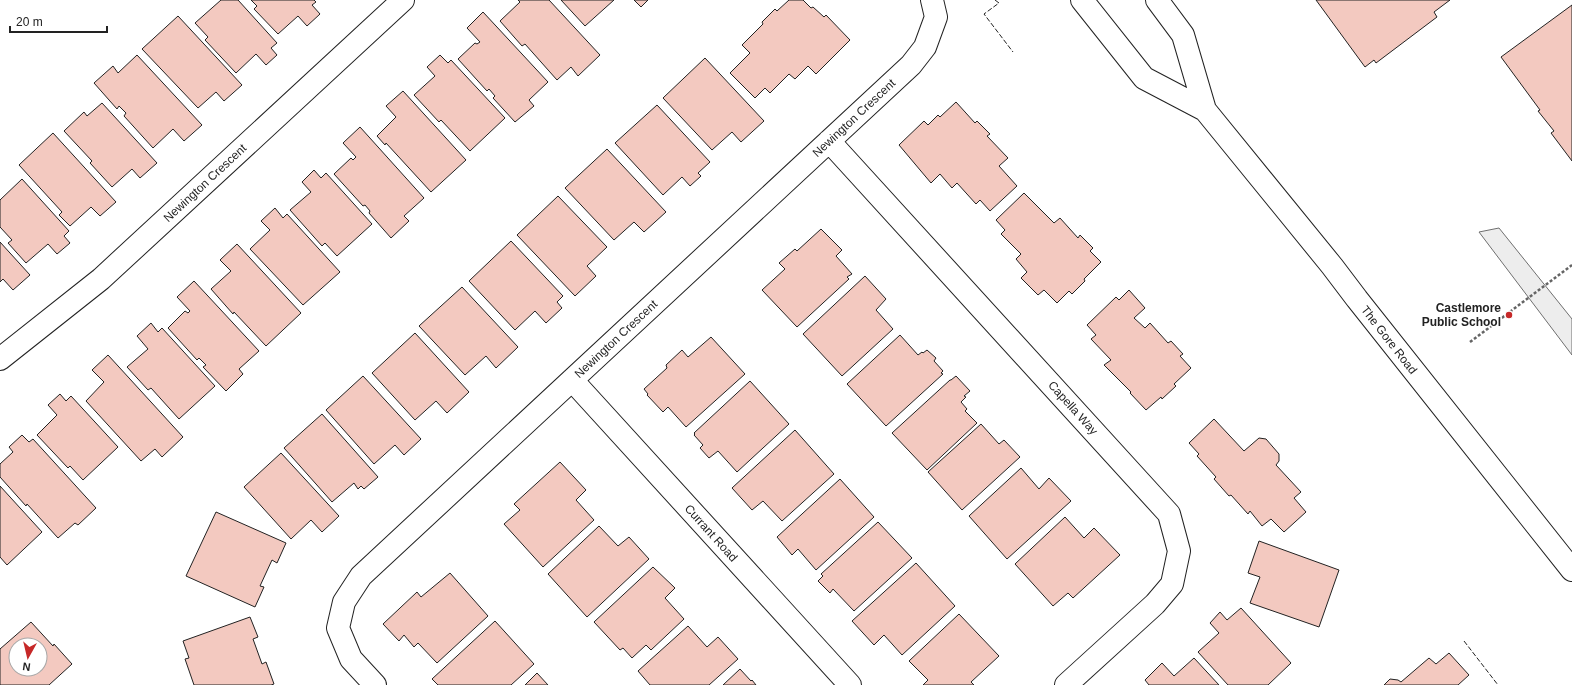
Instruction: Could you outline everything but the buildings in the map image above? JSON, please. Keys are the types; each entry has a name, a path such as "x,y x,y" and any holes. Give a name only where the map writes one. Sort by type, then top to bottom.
{"street":[{"name":"Newington Crescent","path":"0,358 101,279 403,0"},
{"name":"Newington Crescent","path":"375,685 351,659 338,628 344,602 361,576 911,65 925,47 936,17 932,0"},
{"name":"The Gore Road","path":"1082,0 1144,78 1205,110"},
{"name":"The Gore Road","path":"1157,0 1183,34 1205,110 1332,266 1572,570"},
{"name":"Capella Way","path":"829,142 1169,514 1179,552 1172,584 1155,604 1066,685"},
{"name":"Currant Road","path":"572,380 850,685"}],"path":[{"path":"1470,342 1572,265"}],"shaded area":[{"path":"1499,228 1572,319 1572,355 1479,232"}],"fence":[{"path":"995,0 999,3 984,14 1013,52"},
{"path":"1464,641 1498,685"}],"place":[{"name":"Castlemore Public School","path":"1509,315"}]}
